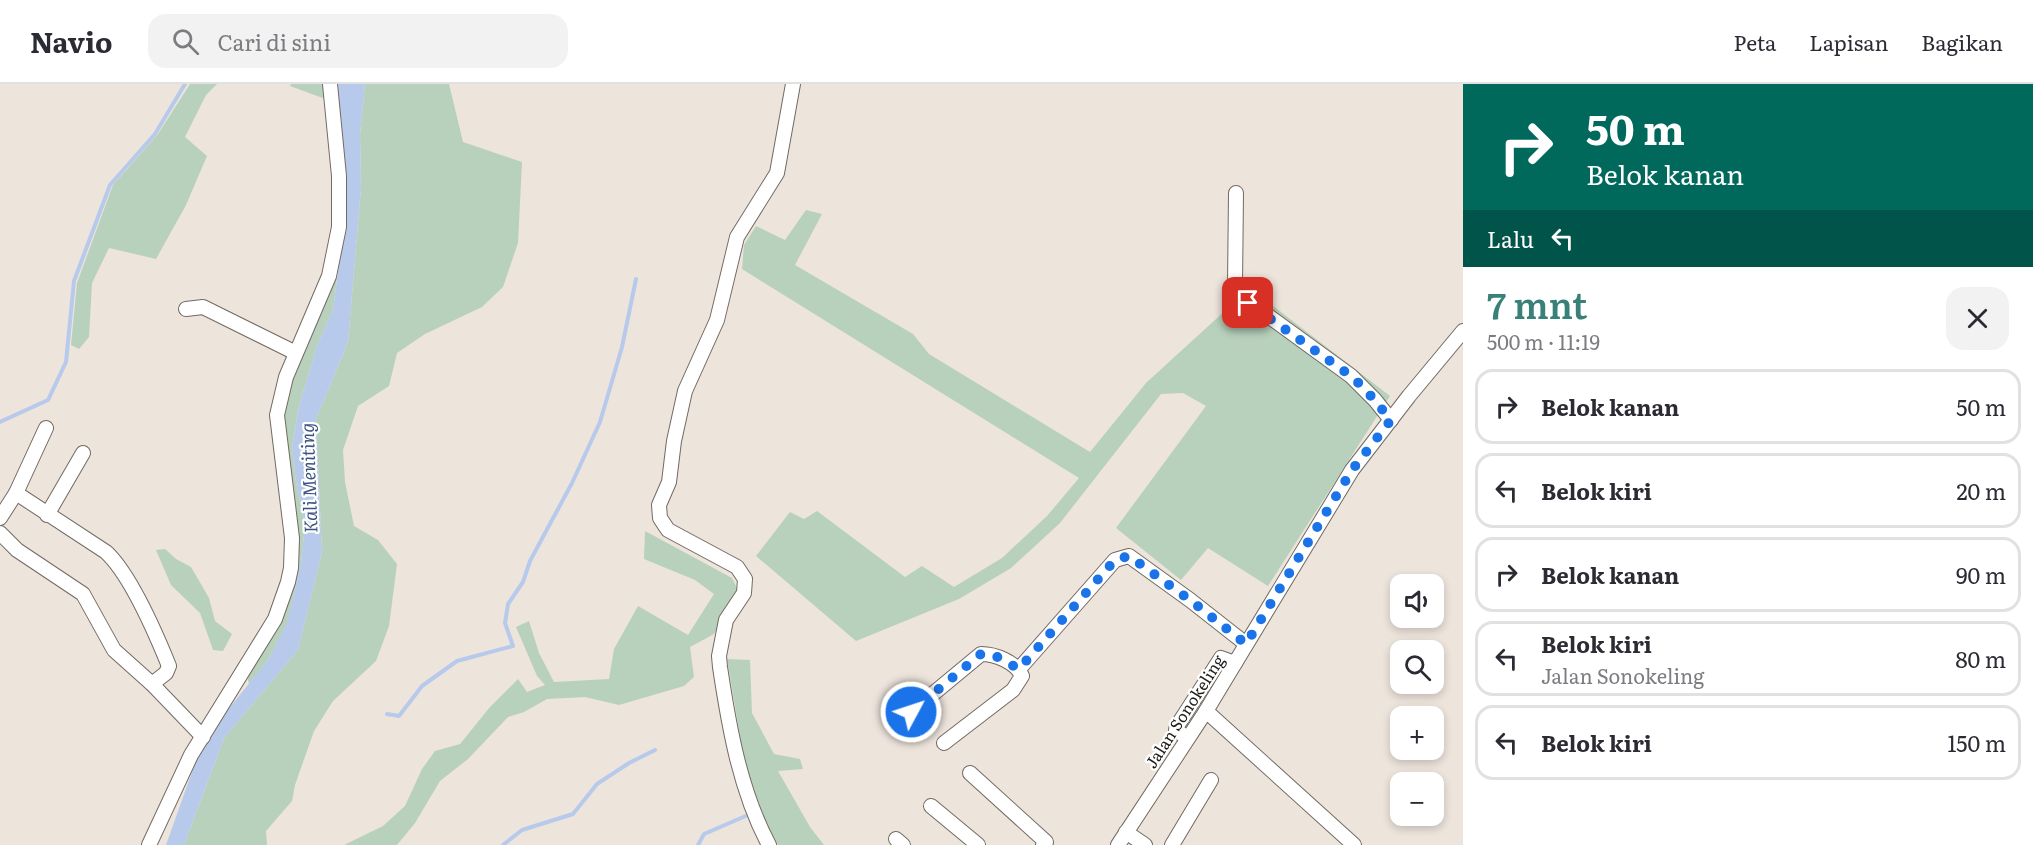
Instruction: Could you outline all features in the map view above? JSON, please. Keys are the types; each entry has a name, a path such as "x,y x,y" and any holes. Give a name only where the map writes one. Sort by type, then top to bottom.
{"street":[{"path":"149,845 176,784 272,625 288,582 292,538 277,415 282,389 329,276 339,227 339,176 330,84"},
{"path":"769,845 752,806 739,766 719,657 726,620 744,593 745,579 737,567 668,530 660,518 659,510 660,501 669,482 674,441 685,391 717,320 737,237 750,213 776,178 794,84"},
{"path":"1236,193 1236,285 1241,296 1351,376 1391,420"},
{"path":"186,309 203,307 296,353"},
{"name":"Jalan Sonokeling","path":"1118,845 1206,711 1352,470 1463,331"},
{"path":"0,518 16,493 46,428"},
{"path":"47,515 83,453"},
{"path":"16,493 116,560 170,666 166,673 152,684"},
{"path":"0,533 18,550 83,594 114,651 152,684 203,736"},
{"path":"1019,669 1115,560 1129,556 1246,644"},
{"path":"911,712 981,654 992,654 1019,669 1022,676 1013,690 944,743"},
{"path":"1187,738 1175,730 1177,726 1222,657 1235,663"},
{"path":"1206,711 1354,845"},
{"path":"970,773 1046,842 1043,845"},
{"path":"1172,845 1210,780"},
{"path":"931,806 978,845"},
{"path":"1126,832 1146,845"}],"green space":[{"path":"190,84 217,84 206,95 185,137 207,156 186,205 156,259 109,248 92,283 89,337 79,349 71,345 77,283 113,185 158,134"},
{"path":"291,84 336,84 339,104 290,86"},
{"path":"365,84 449,84 463,142 522,162 518,243 503,287 482,307 425,334 397,353 389,386 358,406 343,450 345,482 354,526 378,540 397,564 389,626 376,661 333,701 314,731 295,785 292,801 266,831 267,845 184,845 224,738 298,650 322,552 316,419 348,342 361,188 360,135"},
{"path":"806,210 822,214 795,265 913,334 929,354 1090,452 1146,383 1250,288 1390,396 1268,586 1208,548 1181,580 1116,528 1206,406 1183,393 1161,394 1060,523 1011,568 959,599 856,641 756,556 790,512 804,519 817,511 905,577 922,566 954,587 1002,558 1047,516 1079,478 742,269 744,245 756,226 785,240"},
{"path":"332,277 337,278 333,310 317,346 299,406 292,447 296,482 305,525 301,563 287,624 268,660 249,684 247,676 292,582 283,433 286,402 299,359"},
{"path":"645,531 732,578 738,590 714,634 690,647 694,677 684,686 619,705 585,697 547,699 524,712 508,717 468,759 440,781 415,823 397,845 344,845 383,826 405,806 422,769 435,751 460,744 490,707 518,679 527,692 545,685 537,676 516,627 529,621 539,653 554,682 609,679 614,649 638,606 688,635 714,594 695,580 644,559"},
{"path":"165,549 176,559 191,567 209,598 215,621 232,634 223,651 213,650 200,613 171,585 156,550"},
{"path":"727,659 750,660 752,713 774,754 800,759 803,769 778,771 810,827 824,845 778,845 758,806 747,777"}],"water":[{"name":"Kali Meniting","path":"336,84 365,84 360,135 361,188 348,342 316,419 322,552 298,650 224,738 184,845 166,845 198,755 226,712 268,660 287,623 301,563 305,525 296,482 292,447 299,406 317,346 333,310 345,218 342,125"}],"waterway":[{"path":"0,422 48,400 66,362 74,281 110,185 155,134 185,84"},
{"path":"387,714 399,716 422,686 457,661 513,646 505,623 508,604 523,582 530,561 572,483 600,422 622,347 636,279"},
{"path":"503,845 522,830 573,814 597,784 629,763 655,750"},
{"path":"698,845 704,834 748,815"}],"route":[{"path":"911,712 981,654 992,654 1019,669 1115,560 1129,556 1246,644 1352,470 1391,420 1351,376 1248,303"}]}
